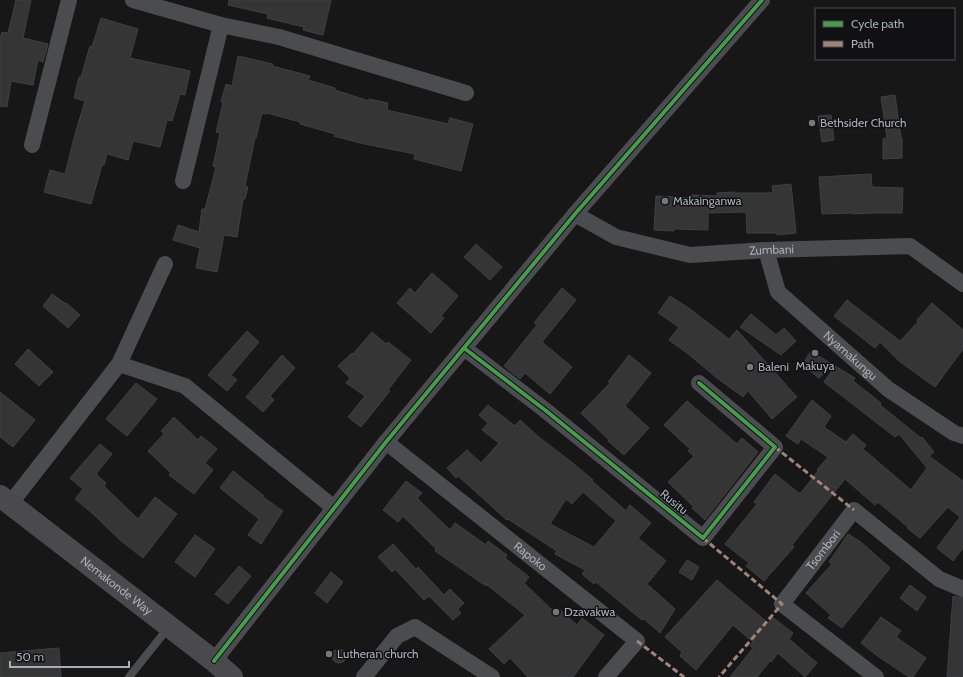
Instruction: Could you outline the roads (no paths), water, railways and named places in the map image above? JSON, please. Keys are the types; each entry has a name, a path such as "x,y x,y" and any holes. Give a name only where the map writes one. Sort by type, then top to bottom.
{"street":[{"path":"32,145 69,0"},
{"path":"133,0 221,25 279,37 466,93"},
{"path":"214,661 386,442 575,214 762,0"},
{"path":"183,181 221,25"},
{"name":"Zumbani","path":"575,214 616,237 690,255 766,250 910,246 963,284"},
{"name":"Nyamakungu","path":"766,250 778,292 888,389 954,433 963,436"},
{"path":"5,500 119,364 165,264"},
{"name":"Rusitu","path":"464,348 545,410 702,538 775,447 699,383"},
{"path":"119,364 184,386 334,508"},
{"name":"Rapoko","path":"386,442 637,641 606,677"},
{"name":"Nemakonde Way","path":"5,500 214,661 232,677"},
{"name":"Tsombori","path":"876,677 782,604 854,510 939,579 963,589"},
{"path":"364,677 397,636 414,626 492,677"}],"lane":[{"path":"129,677 169,627"}],"place":[{"name":"Bethsider Church","path":"812,123"},
{"name":"Makainganwa","path":"665,201"},
{"name":"Makuya","path":"815,353"},
{"name":"Baleni","path":"750,367"},
{"name":"Dzavakwa","path":"556,612"},
{"name":"Lutheran church","path":"329,654"}]}
